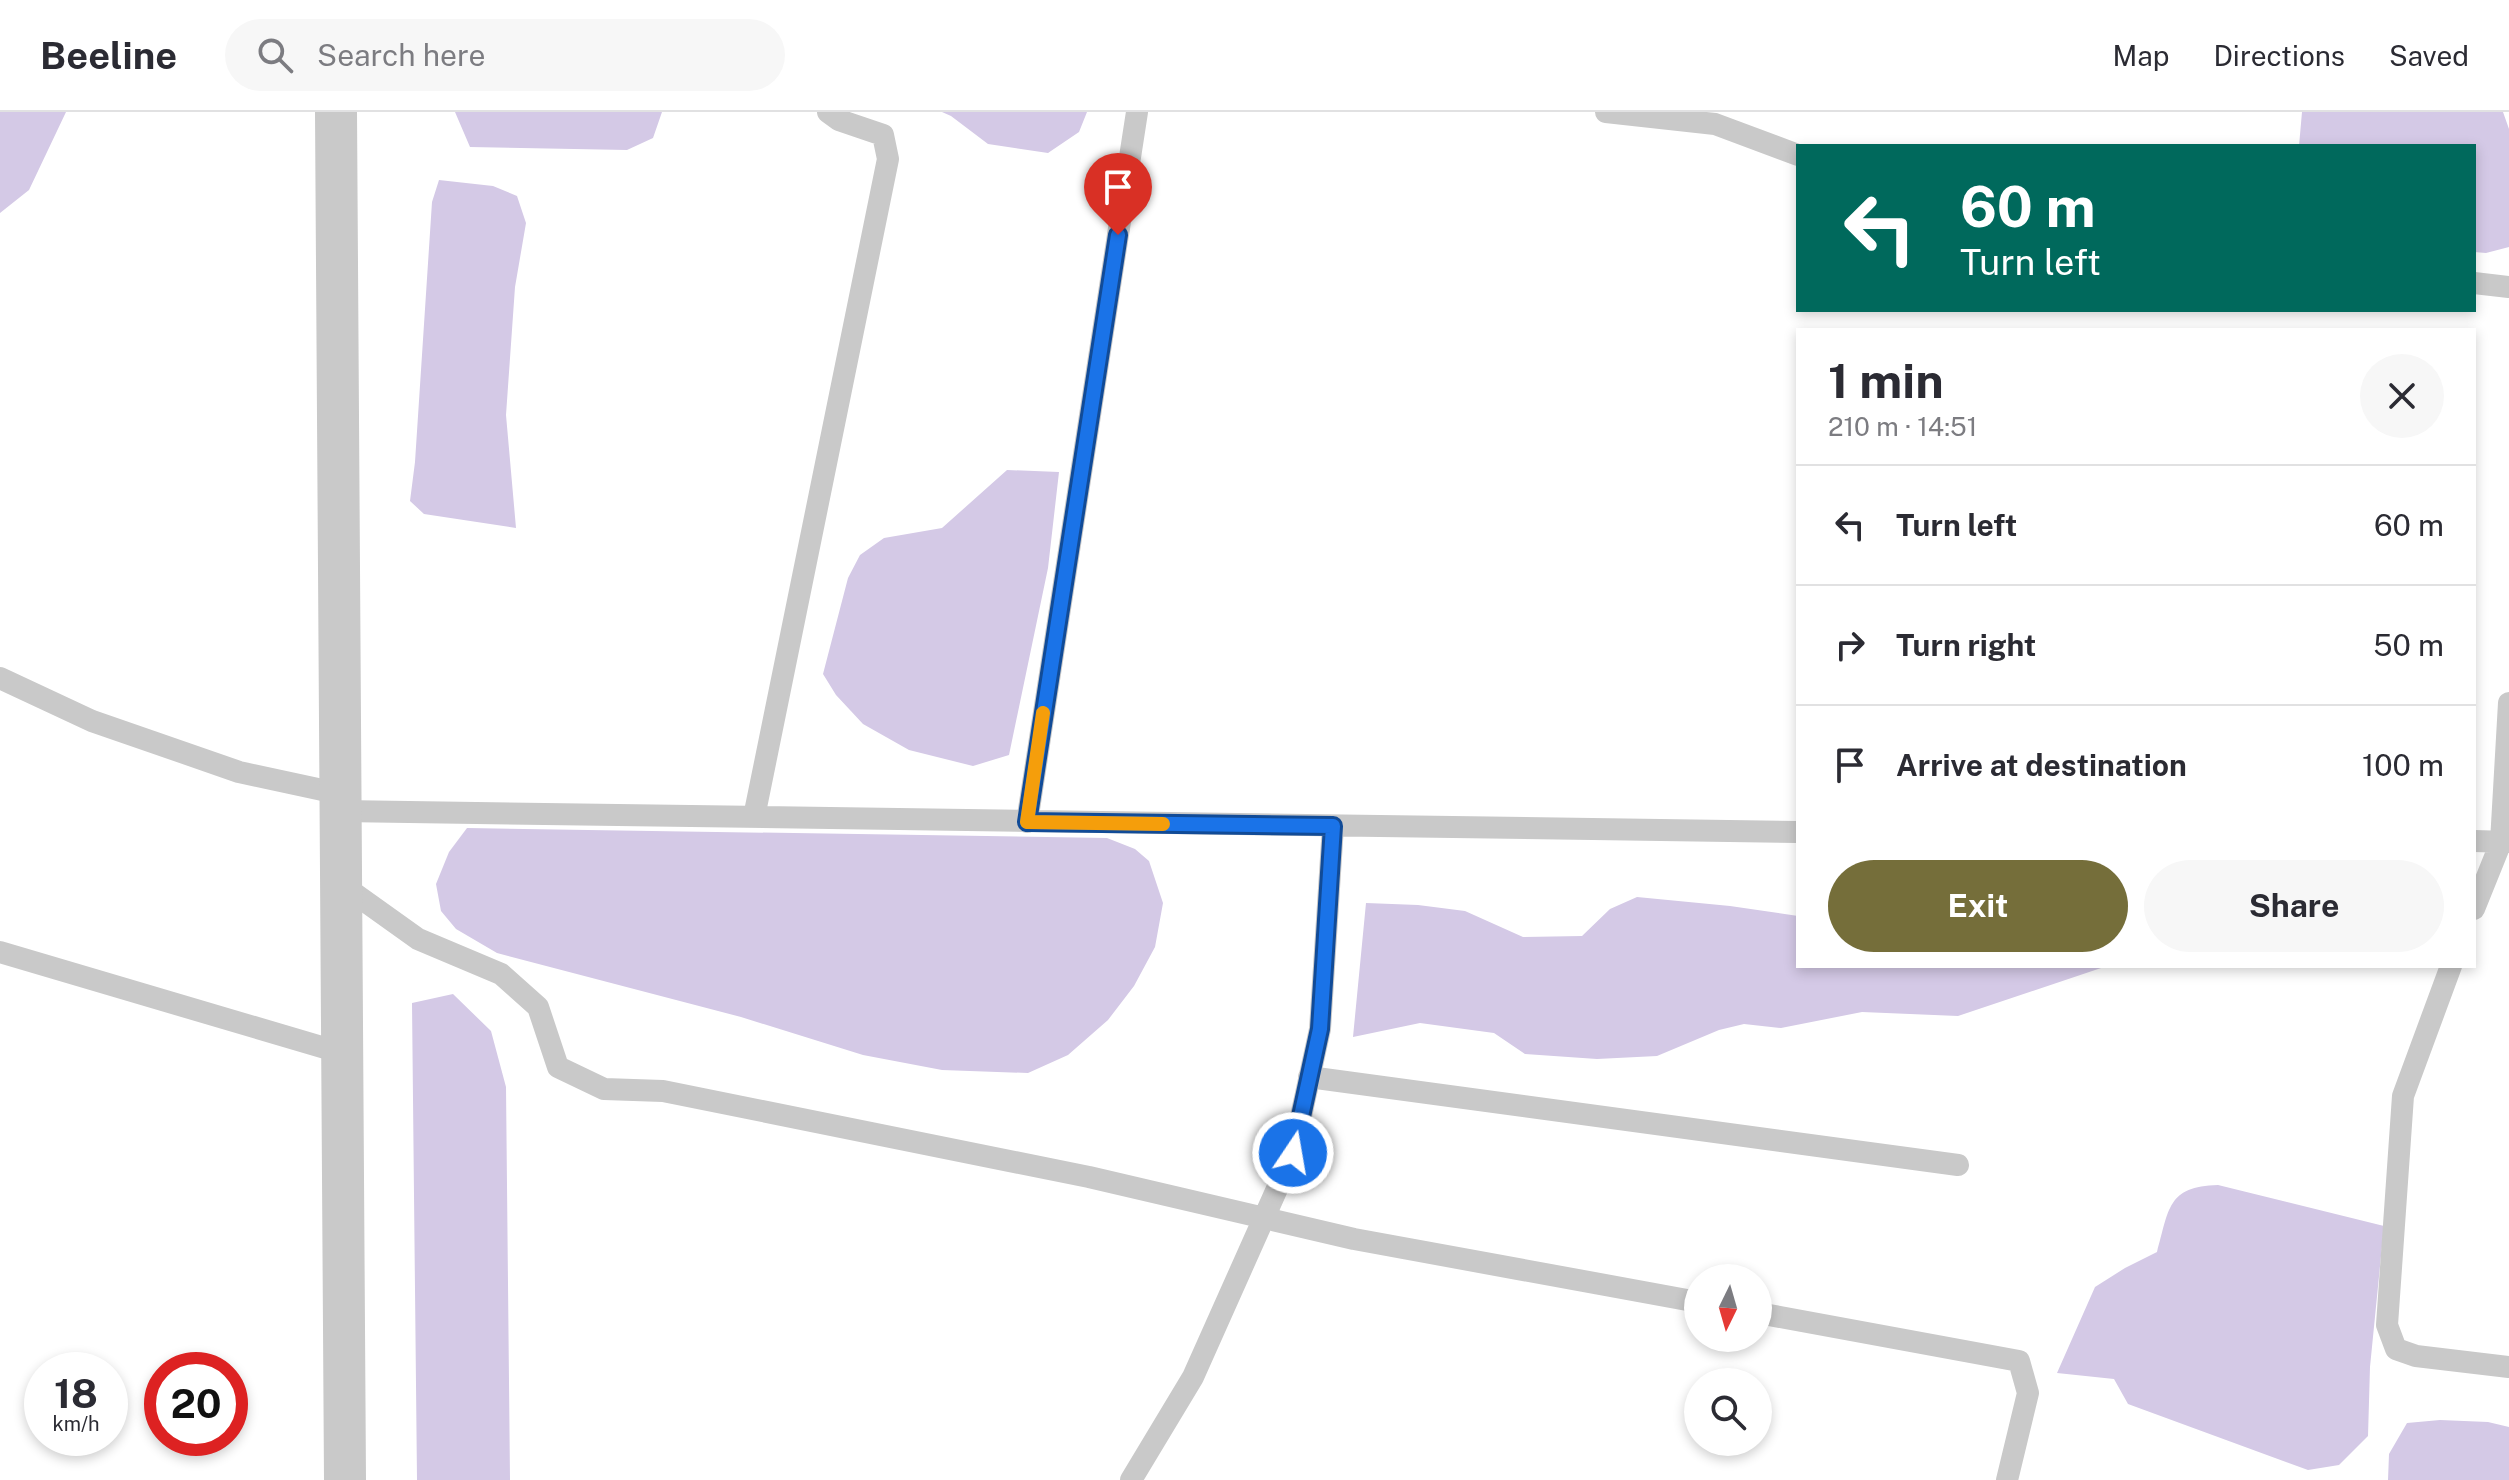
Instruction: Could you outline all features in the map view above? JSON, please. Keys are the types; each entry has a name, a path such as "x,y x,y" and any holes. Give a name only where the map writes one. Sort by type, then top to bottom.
{"street":[{"path":"336,112 345,1480"}],"lane":[{"path":"754,817 888,159 883,135 839,120 828,112"},
{"path":"1027,822 1137,112"},
{"path":"1606,112 1715,124 1796,154"},
{"path":"2476,283 2509,287"},
{"path":"0,678 92,721 239,772 341,802 754,817 1796,832"},
{"path":"2476,905 2505,842 2509,703"},
{"path":"1131,1480 1193,1377 1293,1153 1320,1029 1333,826"},
{"path":"2476,841 2505,842"},
{"path":"341,884 418,939 501,974 538,1007 558,1067 604,1089 663,1091 1089,1177 1354,1239 1684,1299"},
{"path":"0,952 342,1053"},
{"path":"2450,968 2403,1096 2387,1325 2396,1349 2416,1356 2509,1367"},
{"path":"1309,1077 1958,1165"},
{"path":"1772,1316 2019,1361 2028,1393 2007,1480"}],"shaded area":[{"path":"0,112 66,112 29,190 0,213"},
{"path":"455,112 662,112 653,138 627,150 470,147"},
{"path":"942,112 1087,112 1079,132 1048,153 988,144"},
{"path":"2302,112 2503,112 2509,129 2509,247 2476,252 2476,144 2299,144"},
{"path":"439,180 493,186 517,196 526,223 515,287 506,415 516,528 424,514 410,501 432,202"},
{"path":"1007,470 1059,472 1048,568 1009,755 973,766 909,750 863,724 836,695 823,674 848,578 860,555 884,538 942,528"},
{"path":"467,828 1107,838 1135,849 1149,861 1163,903 1155,947 1134,986 1108,1020 1068,1055 1028,1073 942,1070 863,1055 741,1017 497,953 456,929 441,911 436,884 449,852"},
{"path":"1637,897 1796,916 1796,968 2101,968 1958,1016 1862,1012 1781,1028 1744,1024 1719,1030 1657,1056 1597,1059 1525,1054 1494,1033 1420,1023 1353,1037 1366,903 1465,911 1523,937 1582,936 1610,909"},
{"path":"453,994 491,1031 506,1087 510,1480 417,1480 412,1003"},
{"path":"2218,1185 2384,1226 2370,1367 2368,1436 2339,1465 2308,1470 2128,1404 2114,1379 2057,1373 2095,1287 2157,1252 2168,1213 2179,1196 2201,1186"},
{"path":"2440,1420 2488,1422 2509,1427 2509,1480 2388,1480 2389,1454 2407,1423"}],"slow traffic":[{"path":"1043,713 1027,822 1163,824"}],"route":[{"path":"1118,235 1027,822 1333,826 1320,1029 1293,1153"}]}
